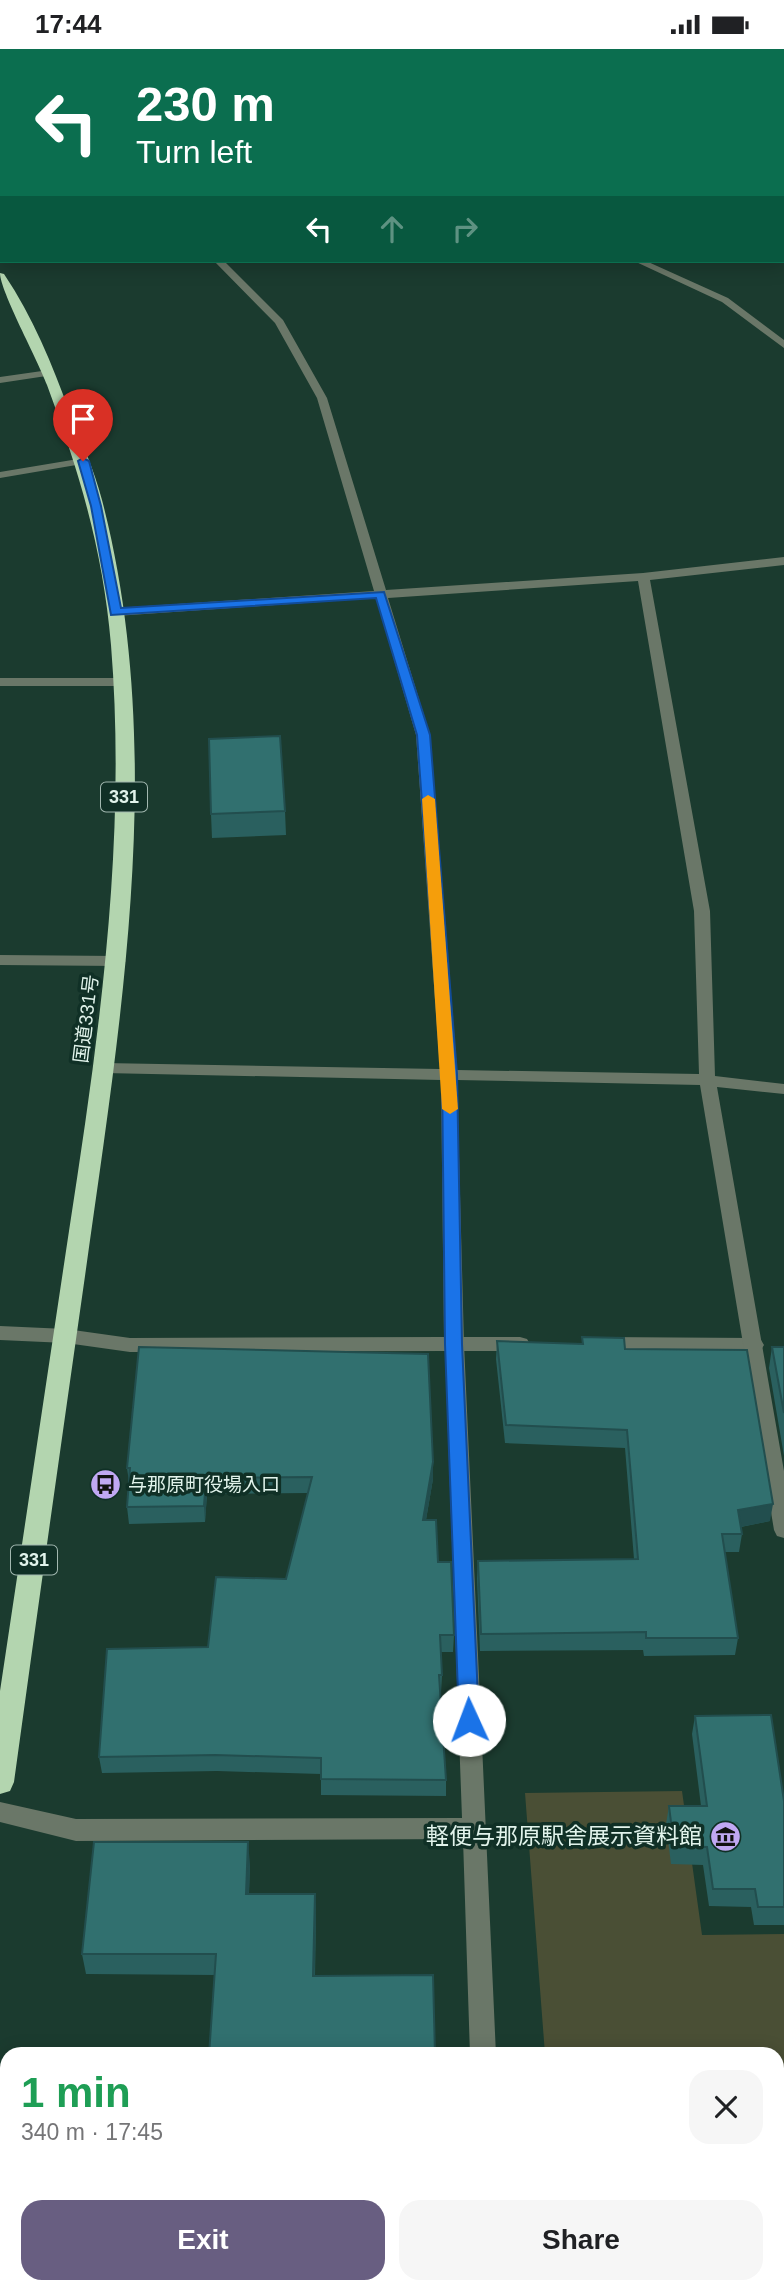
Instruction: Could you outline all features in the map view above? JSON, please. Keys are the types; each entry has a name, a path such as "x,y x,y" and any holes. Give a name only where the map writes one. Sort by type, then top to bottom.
{"highway":[{"name":"国道331号","path":"0,276 18,303 49,373 83,461 96,506 116,612 124,810 118,961 0,1782"}],"street":[{"path":"221,263 279,322 321,398 423,735 449,1074 454,1344 483,2047"},
{"path":"643,263 725,300 784,345"},
{"path":"0,380 49,373"},
{"path":"0,475 83,461"},
{"path":"116,612 643,577 784,561"},
{"path":"643,577 702,911 707,1080 784,1530"},
{"path":"0,682 120,682"},
{"path":"0,960 118,961"},
{"path":"104,1068 707,1080 784,1089"},
{"path":"0,1333 66,1336 130,1345 536,1344"},
{"path":"577,1344 754,1345"},
{"path":"0,1812 76,1830 473,1828"}],"green space":[{"path":"682,1791 702,1935 784,1934 784,2047 544,2047 525,1793"}],"building":[{"path":"280,736 285,811 211,814 209,739"},
{"path":"582,1337 624,1338 625,1349 747,1350 773,1504 738,1510 742,1534 722,1534 738,1638 646,1638 646,1632 481,1634 478,1561 638,1559 627,1430 506,1425 497,1341 583,1344"},
{"path":"139,1347 428,1354 433,1462 423,1520 436,1520 438,1562 451,1562 454,1635 440,1635 442,1675 439,1675 446,1780 321,1779 321,1758 215,1755 99,1757 107,1649 208,1647 216,1577 286,1579 312,1477 206,1478 204,1506 127,1507 130,1468 127,1468"},
{"path":"772,1347 784,1347 784,1413"},
{"name":"軽便与那原駅舎展示資料館","path":"771,1715 784,1801 784,1907 758,1907 755,1889 713,1889 707,1847 674,1846 669,1806 707,1806 695,1716"},
{"path":"94,1842 248,1842 246,1894 315,1894 313,1976 433,1975 435,2047 210,2047 216,1954 82,1954"}],"slow traffic":[{"path":"428,799 450,1109"}],"place":[{"name":"与那原町役場入口","path":"105,1484"},
{"name":"軽便与那原駅舎展示資料館","path":"725,1836"}],"route":[{"path":"83,461 96,506 116,612 380,594 395,641 423,735 449,1074 454,1344 469,1720"}]}
